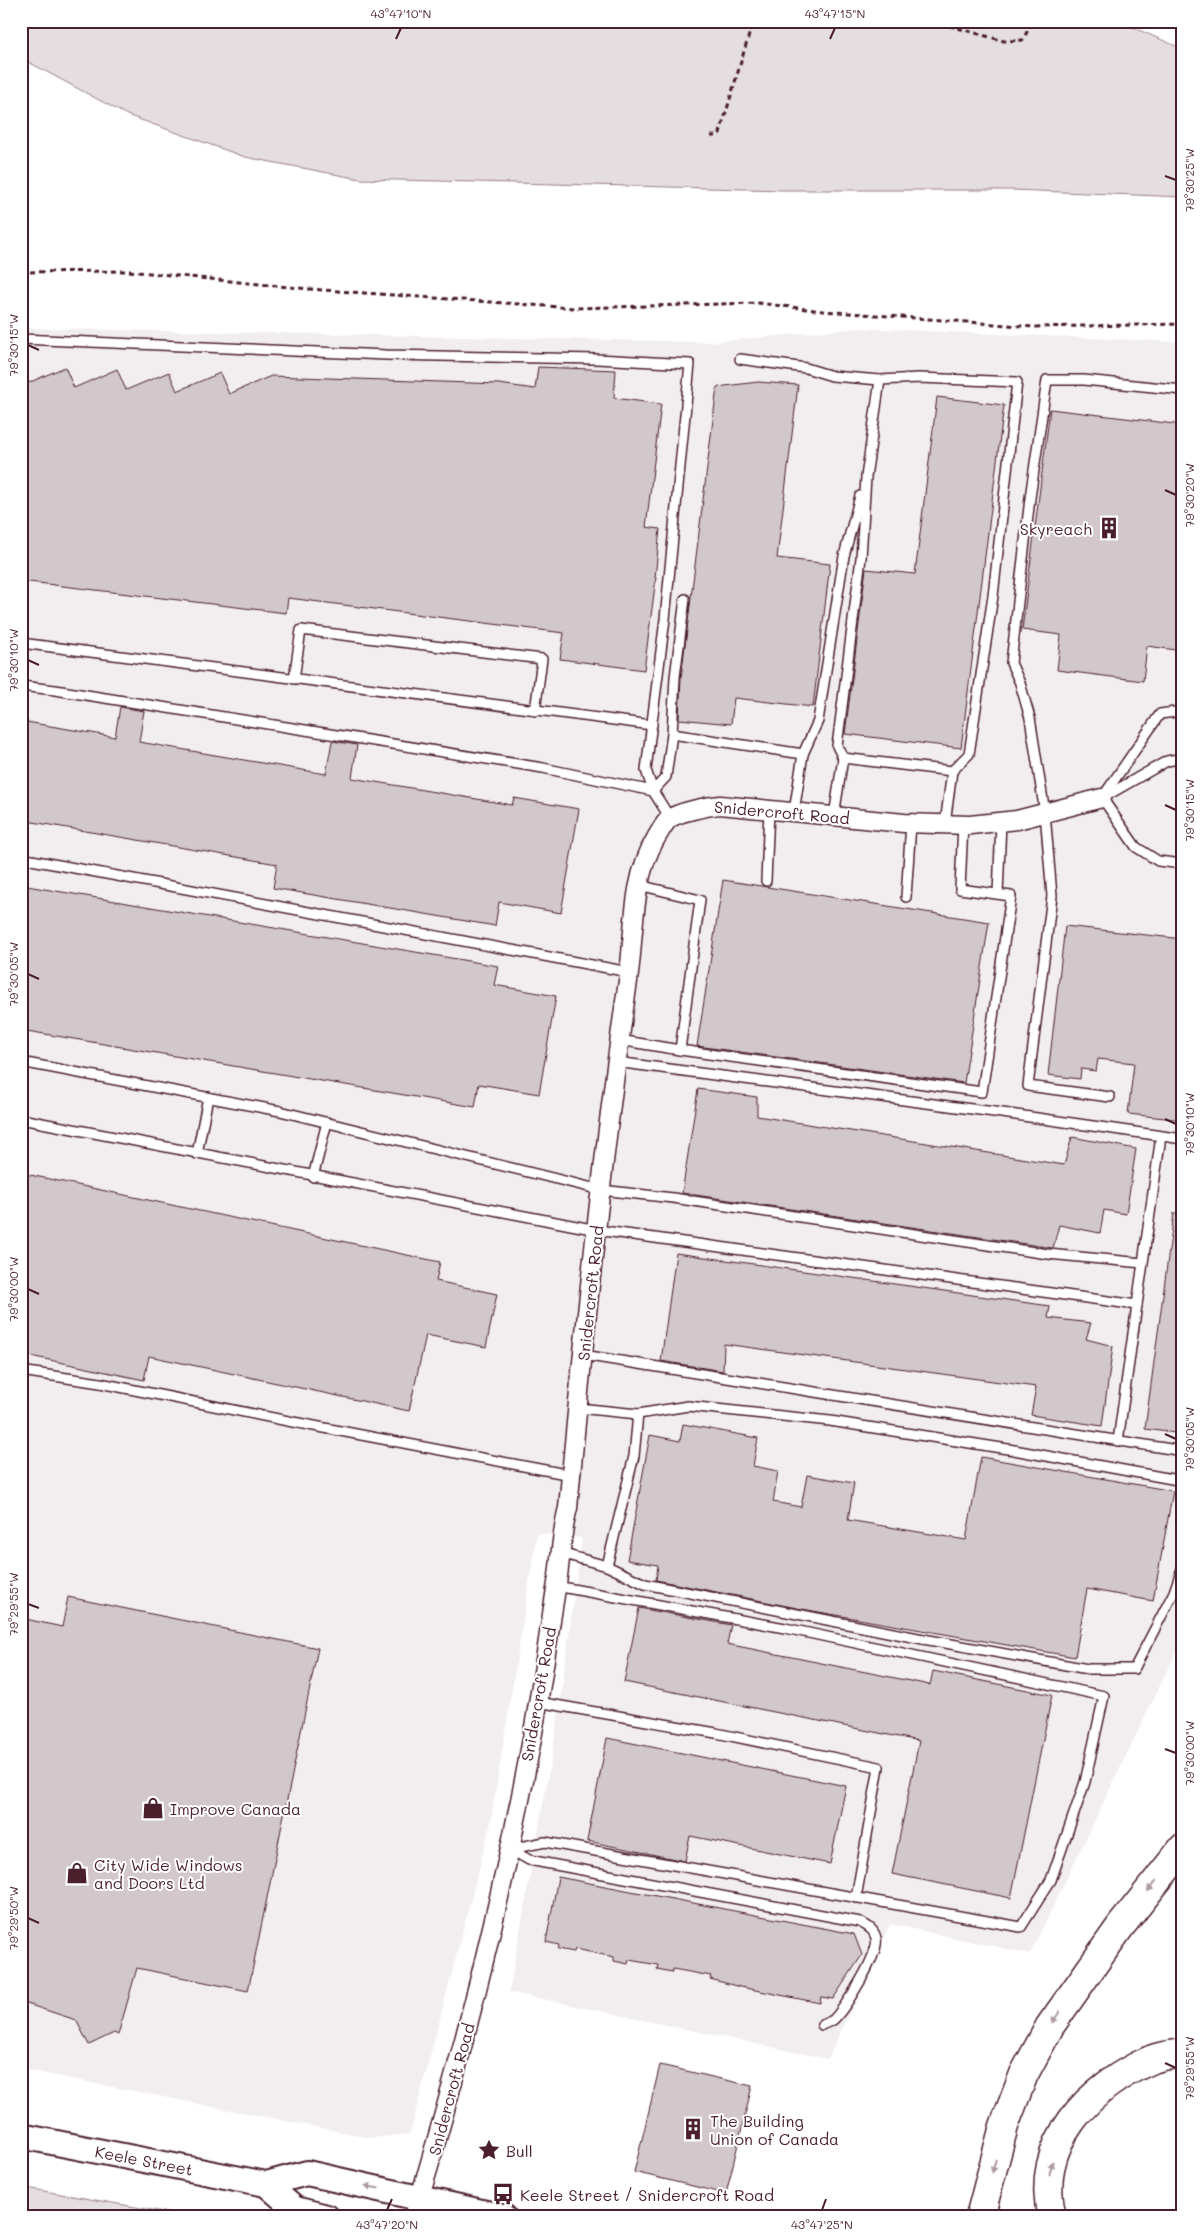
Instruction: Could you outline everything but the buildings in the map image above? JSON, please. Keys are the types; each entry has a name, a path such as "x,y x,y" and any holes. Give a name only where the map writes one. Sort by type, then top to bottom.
{"highway":[{"path":"980,2217 1004,2126 1024,2074 1050,2026 1120,1927 1183,1848"},
{"path":"1052,2217 1049,2178 1054,2153 1066,2127 1083,2105 1129,2070 1154,2058 1183,2053"}],"main road":[{"name":"Keele Street","path":"21,2136 266,2184 306,2173 417,2208 504,2217"},
{"name":"Keele Street","path":"266,2184 295,2209 327,2217"}],"street":[{"name":"Snidercroft Road","path":"417,2208 466,2035 494,1923 538,1702 563,1527 568,1508 601,1190 629,972 636,898 647,858 656,838 670,818 705,806 720,805 912,823 954,824 1001,822 1102,798"}],"lane":[{"path":"21,339 386,354 597,359 690,364 665,619 646,770 654,791 670,818"},
{"path":"619,1040 982,1092 1011,896 960,889 954,824 952,771 969,754 993,596 1017,382 919,378 880,380 832,376 806,368 740,359"},
{"path":"834,816 844,758 837,746 861,558 866,477 880,380"},
{"path":"1110,1097 1028,1086 1052,896 1045,813 1030,718 1020,684 1010,663 1030,498 1047,380 1084,380 1183,390"},
{"path":"794,812 803,754 818,721 844,556 866,477"},
{"path":"654,791 666,777 685,599"},
{"path":"294,679 301,630 542,659 535,711"},
{"path":"21,643 652,725"},
{"path":"21,686 533,767 654,791"},
{"path":"1102,798 1160,714 1183,711"},
{"path":"672,734 803,754"},
{"path":"844,758 952,771"},
{"path":"1102,798 1168,761 1183,758"},
{"path":"1102,798 1136,847 1158,861 1183,864"},
{"path":"766,882 768,810"},
{"path":"998,894 1001,822"},
{"path":"906,897 912,823"},
{"path":"21,858 629,972"},
{"path":"639,885 700,900 680,1050"},
{"path":"21,1062 208,1097 327,1122 601,1190 673,1198 1048,1254 1143,1263"},
{"path":"616,1062 1183,1139"},
{"path":"197,1154 208,1097"},
{"path":"21,1119 313,1177 597,1230 1137,1305"},
{"path":"313,1177 327,1122"},
{"path":"1118,1441 1162,1136"},
{"path":"583,1356 1183,1451"},
{"path":"21,1371 100,1383 571,1475"},
{"path":"578,1408 638,1414 688,1406 830,1421 1014,1450 1183,1481"},
{"path":"607,1566 634,1456 638,1414"},
{"path":"560,1553 607,1566 645,1584 746,1605 1088,1668 1134,1669 1174,1592 1183,1566"},
{"path":"510,1849 545,1842 1021,1927 1051,1880 1085,1782 1104,1696 785,1628 556,1586"},
{"path":"538,1702 716,1733 880,1767 856,1898"},
{"path":"510,1849 529,1860 860,1922 871,1928 877,1939 875,1954 860,1981 832,2020 822,2025"}],"path":[{"path":"711,136 719,135 753,21"},
{"path":"932,21 1004,41 1023,40 1032,21"},
{"path":"21,272 129,270 309,289 574,308 758,303 823,312 1034,328 1183,324"}],"shaded area":[{"path":"21,21 1118,21 1183,49 1183,197 1013,190 784,190 360,179 245,157 127,115 21,58"},
{"path":"21,328 711,342 859,328 1183,342 1183,1638 1030,1954 890,1924 828,2059 509,1992 555,1738 582,1538 537,1533 490,1826 410,2134 372,2138 21,2069"},
{"path":"21,2187 170,2213 169,2217 21,2217"}],"place":[{"name":"Skyreach","path":"1109,528"},
{"name":"Improve Canada","path":"153,1808"},
{"name":"City Wide Windows and Doors Ltd","path":"77,1873"},
{"name":"The Building Union of Canada","path":"693,2129"},
{"name":"Bull","path":"489,2150"},
{"name":"Keele Street / Snidercroft Road","path":"503,2194"}]}
